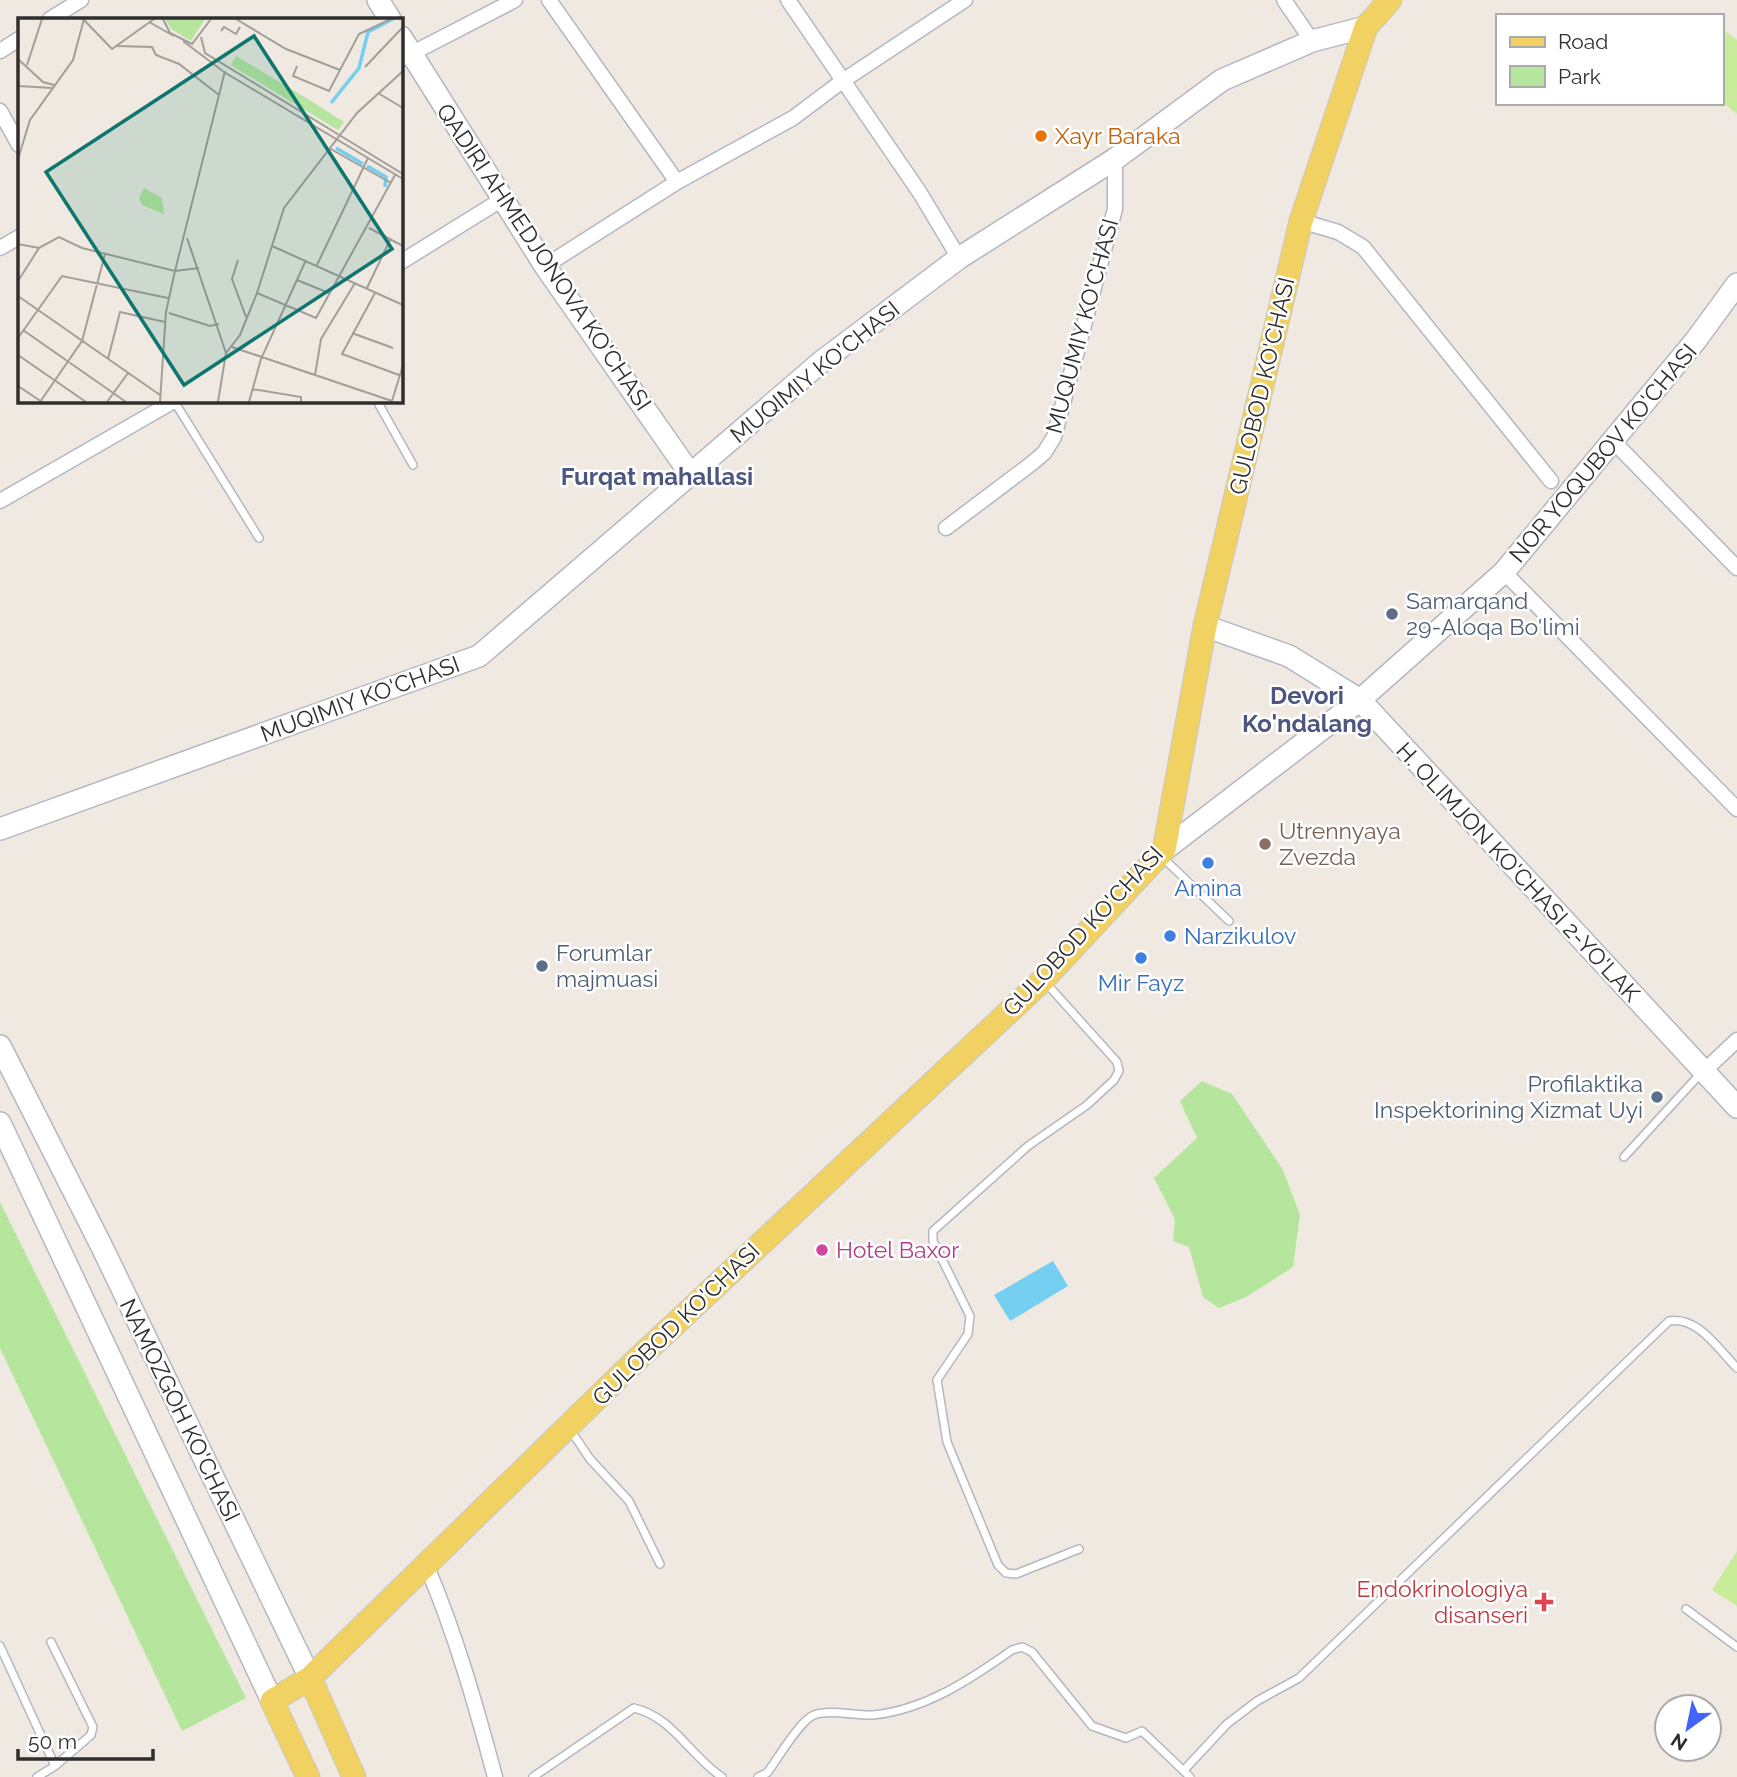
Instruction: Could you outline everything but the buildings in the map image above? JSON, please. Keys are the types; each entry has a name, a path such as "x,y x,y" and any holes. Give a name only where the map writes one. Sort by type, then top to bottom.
{"main road":[{"path":"378,0 389,18"},
{"name":"GULOBOD KO'CHASI","path":"272,1701 310,1678 568,1427 1043,980 1161,852 1205,626 1301,221 1366,27 1390,0"},
{"name":"MUQIMIY KO'CHASI","path":"0,829 479,656 821,362 959,258 1115,159 1222,80 1312,41 1366,27"},
{"name":"QADIRI AHMEDJONOVA KO'CHASI","path":"405,51 545,266 691,475"},
{"name":"NOR YOQUBOV KO'CHASI","path":"1161,852 1360,700 1504,572 1696,340 1737,284"},
{"name":"H. OLIMJON KO'CHASI 2-YO'LAK","path":"1205,626 1290,656 1360,700 1737,1107"},
{"name":"NAMOZGOH KO'CHASI","path":"0,1046 101,1245 310,1678 354,1777"},
{"name":"NAMOZGOH KO'CHASI","path":"0,1123 308,1777"},
{"path":"64,1259 101,1245"}],"street":[{"path":"52,18 81,0"},
{"path":"405,51 516,0"},
{"path":"549,0 677,182"},
{"path":"788,0 841,82 920,192 959,258"},
{"path":"545,266 677,182 793,118 841,82 965,0"},
{"path":"1284,0 1312,41"},
{"path":"0,51 18,40"},
{"path":"0,111 18,143"},
{"name":"MUQUMIY KO'CHASI","path":"946,528 1031,464 1044,453 1054,437 1115,209 1115,159"},
{"path":"402,261 501,200"},
{"name":"NOR YOQUBOV KO'CHASI","path":"1301,221 1338,232 1363,247 1551,481"},
{"path":"0,248 18,238"},
{"path":"0,501 172,402"},
{"path":"1613,441 1737,568"},
{"path":"1504,572 1737,810"},
{"path":"1703,1072 1737,1040"},
{"path":"427,1567 445,1608 469,1681 495,1777"}],"lane":[{"path":"175,402 259,538"},
{"path":"378,402 414,465"},
{"path":"1161,852 1228,921"},
{"path":"1043,980 1117,1062 1119,1071 1114,1080 1087,1105 1028,1146 933,1231 933,1241 970,1315 968,1334 937,1380 947,1442 998,1564 1006,1573 1016,1574 1079,1549"},
{"path":"1624,1157 1703,1072"},
{"path":"1185,1769 1227,1724 1257,1701 1299,1678 1670,1321 1682,1319 1694,1324 1737,1368"},
{"path":"568,1427 590,1459 629,1502 660,1564"},
{"path":"1686,1609 1737,1647"},
{"path":"37,1777 55,1766 91,1735 93,1727 51,1642"},
{"path":"0,1646 55,1766"},
{"path":"758,1777 767,1773 806,1721 815,1714 874,1714 912,1704 958,1688 1012,1650 1022,1647 1032,1652 1092,1726 1126,1738 1142,1731 1185,1769 1190,1777"},
{"path":"533,1777 634,1708 663,1721 710,1769 722,1777"}],"green space":[{"path":"1723,30 1737,40 1737,114 1723,103"},
{"path":"1202,1081 1232,1094 1283,1170 1300,1215 1293,1267 1246,1297 1219,1308 1203,1297 1189,1247 1173,1241 1175,1219 1154,1178 1197,1138 1180,1101"},
{"path":"0,1202 246,1698 182,1731 0,1348"},
{"path":"1737,1551 1737,1606 1712,1590"}],"water":[{"path":"1053,1261 1068,1286 1010,1321 994,1295"}],"place":[{"name":"Xayr Baraka","path":"1041,136"},
{"name":"Samarqand 29-Aloqa Bo'limi","path":"1392,614"},
{"name":"Utrennyaya Zvezda","path":"1265,844"},
{"name":"Amina","path":"1208,863"},
{"name":"Narzikulov","path":"1170,936"},
{"name":"Mir Fayz","path":"1141,958"},
{"name":"Forumlar majmuasi","path":"542,966"},
{"name":"Profilaktika Inspektorining Xizmat Uyi","path":"1657,1097"},
{"name":"Hotel Baxor","path":"822,1250"},
{"name":"Endokrinologiya disanseri","path":"1544,1602"}],"district":[{"name":"Furqat mahallasi","path":"657,477"},
{"name":"Devori Ko'ndalang","path":"1307,710"}]}
